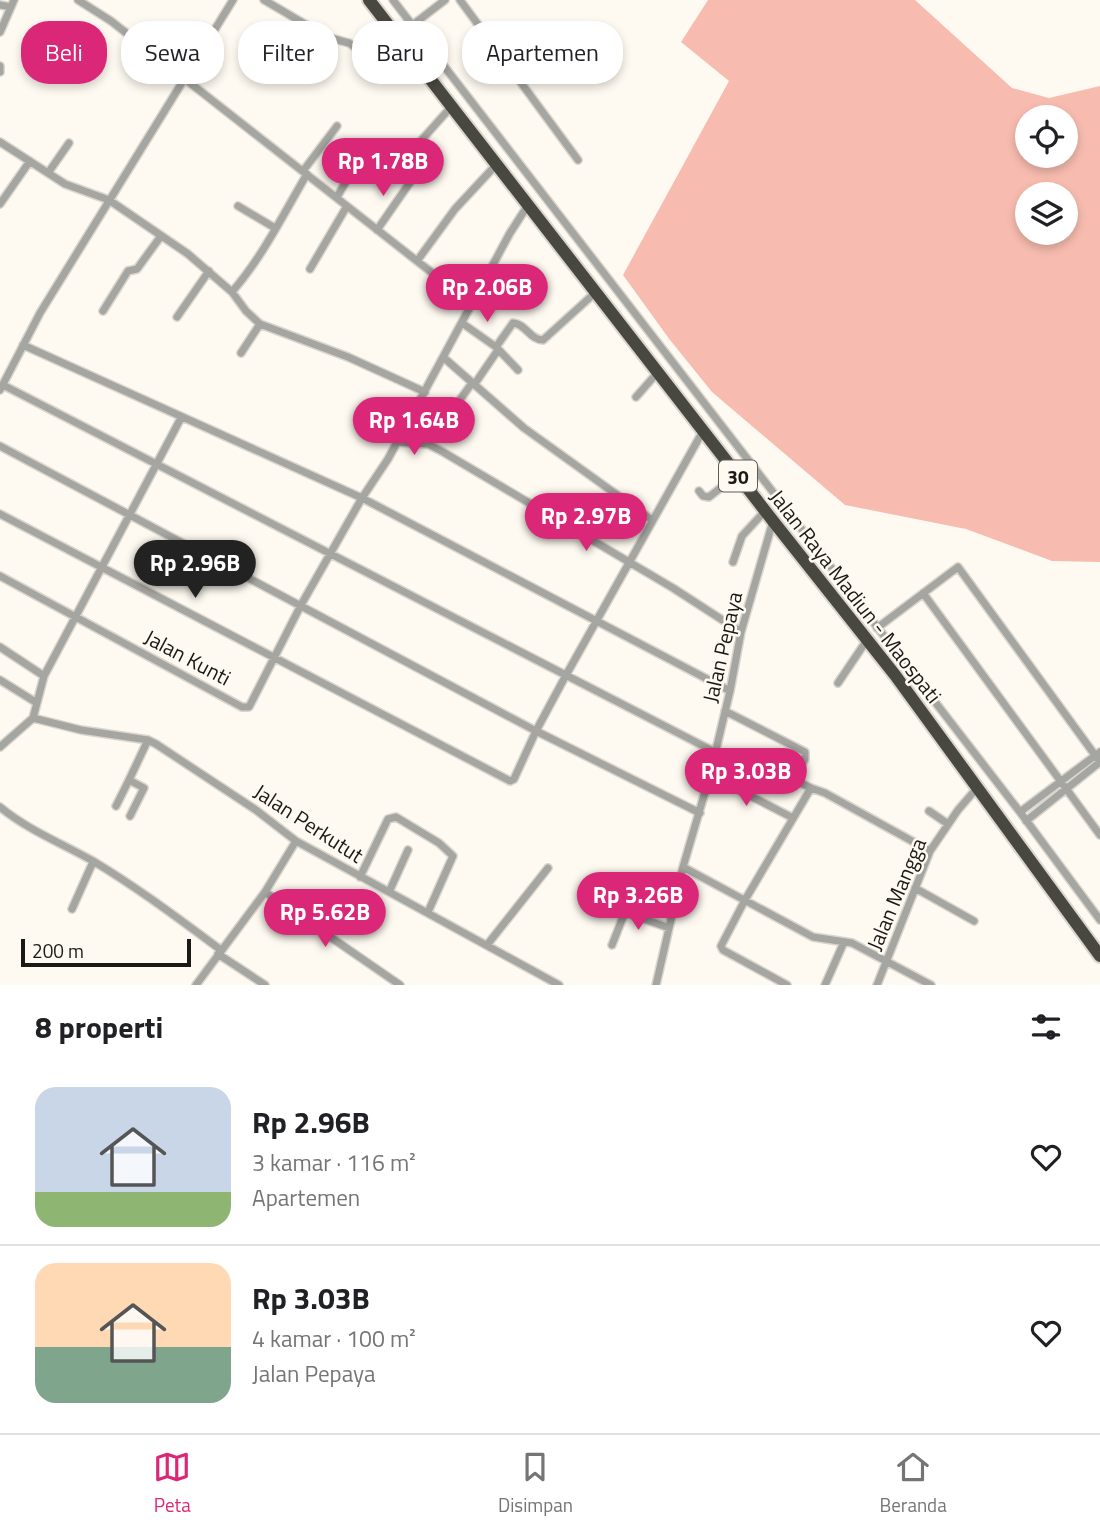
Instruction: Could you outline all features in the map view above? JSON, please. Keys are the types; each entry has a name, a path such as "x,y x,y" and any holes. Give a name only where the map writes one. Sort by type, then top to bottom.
{"highway":[{"name":"Jalan Raya Madiun - Maospati","path":"369,0 385,21"},
{"name":"Jalan Raya Madiun - Maospati","path":"433,84 867,640 978,787 1100,956"}],"street":[{"path":"78,0 121,29"},
{"path":"219,21 233,0"},
{"path":"264,0 327,37 352,46"},
{"path":"393,0 410,21"},
{"path":"418,21 445,0"},
{"path":"460,0 578,160"},
{"path":"0,5 12,4 0,32"},
{"path":"0,66 0,72"},
{"path":"448,70 1020,812 1100,920"},
{"path":"183,84 40,313 1,387 157,464 565,677 715,752"},
{"path":"191,84 472,304"},
{"path":"402,162 451,107"},
{"path":"232,292 255,265 305,172 337,126"},
{"path":"0,142 80,191 109,200 161,236 209,271 260,324 348,357 425,392"},
{"path":"48,173 69,143"},
{"path":"0,204 30,161"},
{"path":"416,261 455,209 496,165"},
{"path":"337,197 355,166"},
{"path":"377,230 411,181"},
{"path":"274,656 529,204"},
{"path":"238,206 275,228"},
{"path":"310,269 347,206"},
{"path":"103,311 129,270 138,269 161,236"},
{"path":"177,317 209,271"},
{"path":"428,444 473,384 513,323 520,324 537,340 543,340 596,292"},
{"path":"462,323 497,349 518,370"},
{"path":"241,353 260,324"},
{"path":"23,345 362,498 730,691"},
{"path":"443,357 524,428 652,520"},
{"path":"636,397 658,372"},
{"path":"0,747 33,718 44,676 181,418"},
{"path":"0,514 510,782 628,562 703,431"},
{"path":"397,442 428,444 441,451 741,632"},
{"path":"0,446 536,731 700,813"},
{"path":"699,491 706,497 711,496 737,475"},
{"path":"733,562 742,536 769,516"},
{"name":"Jalan Pepaya","path":"656,985 683,867 710,775 769,516"},
{"path":"877,628 958,567 1098,755 1100,762 1020,812"},
{"name":"Jalan Kunti","path":"0,576 243,707 249,707 274,656"},
{"path":"923,593 1100,835"},
{"path":"838,683 867,640"},
{"path":"0,647 44,676"},
{"path":"0,680 37,703"},
{"path":"725,711 805,752 805,759 794,780"},
{"name":"Jalan Perkutut","path":"33,718 81,730 148,740 166,749 296,841 559,985"},
{"path":"116,807 148,740"},
{"path":"773,770 825,793 930,851"},
{"path":"710,775 793,818"},
{"path":"129,780 144,788 130,816"},
{"path":"1026,821 1064,785"},
{"name":"Jalan Mangga","path":"877,985 930,851 978,787"},
{"path":"787,985 722,948 722,944 811,788"},
{"path":"0,808 35,832 133,886 265,985"},
{"path":"929,811 948,824"},
{"path":"360,877 388,819 396,817 452,853 453,859 428,912"},
{"path":"196,985 265,892 296,841"},
{"path":"389,892 408,850"},
{"path":"72,909 93,862"},
{"path":"683,867 818,939 859,946 930,985"},
{"path":"486,945 548,868"},
{"path":"915,888 974,921"},
{"path":"612,945 634,890"},
{"path":"265,892 400,985"},
{"path":"625,912 669,928"},
{"path":"825,985 844,942"}],"shaded area":[{"path":"708,0 915,0 1012,88 1049,98 1100,86 1100,562 1052,561 966,529 845,505 712,392 670,340 623,275 729,81 681,42"}]}
